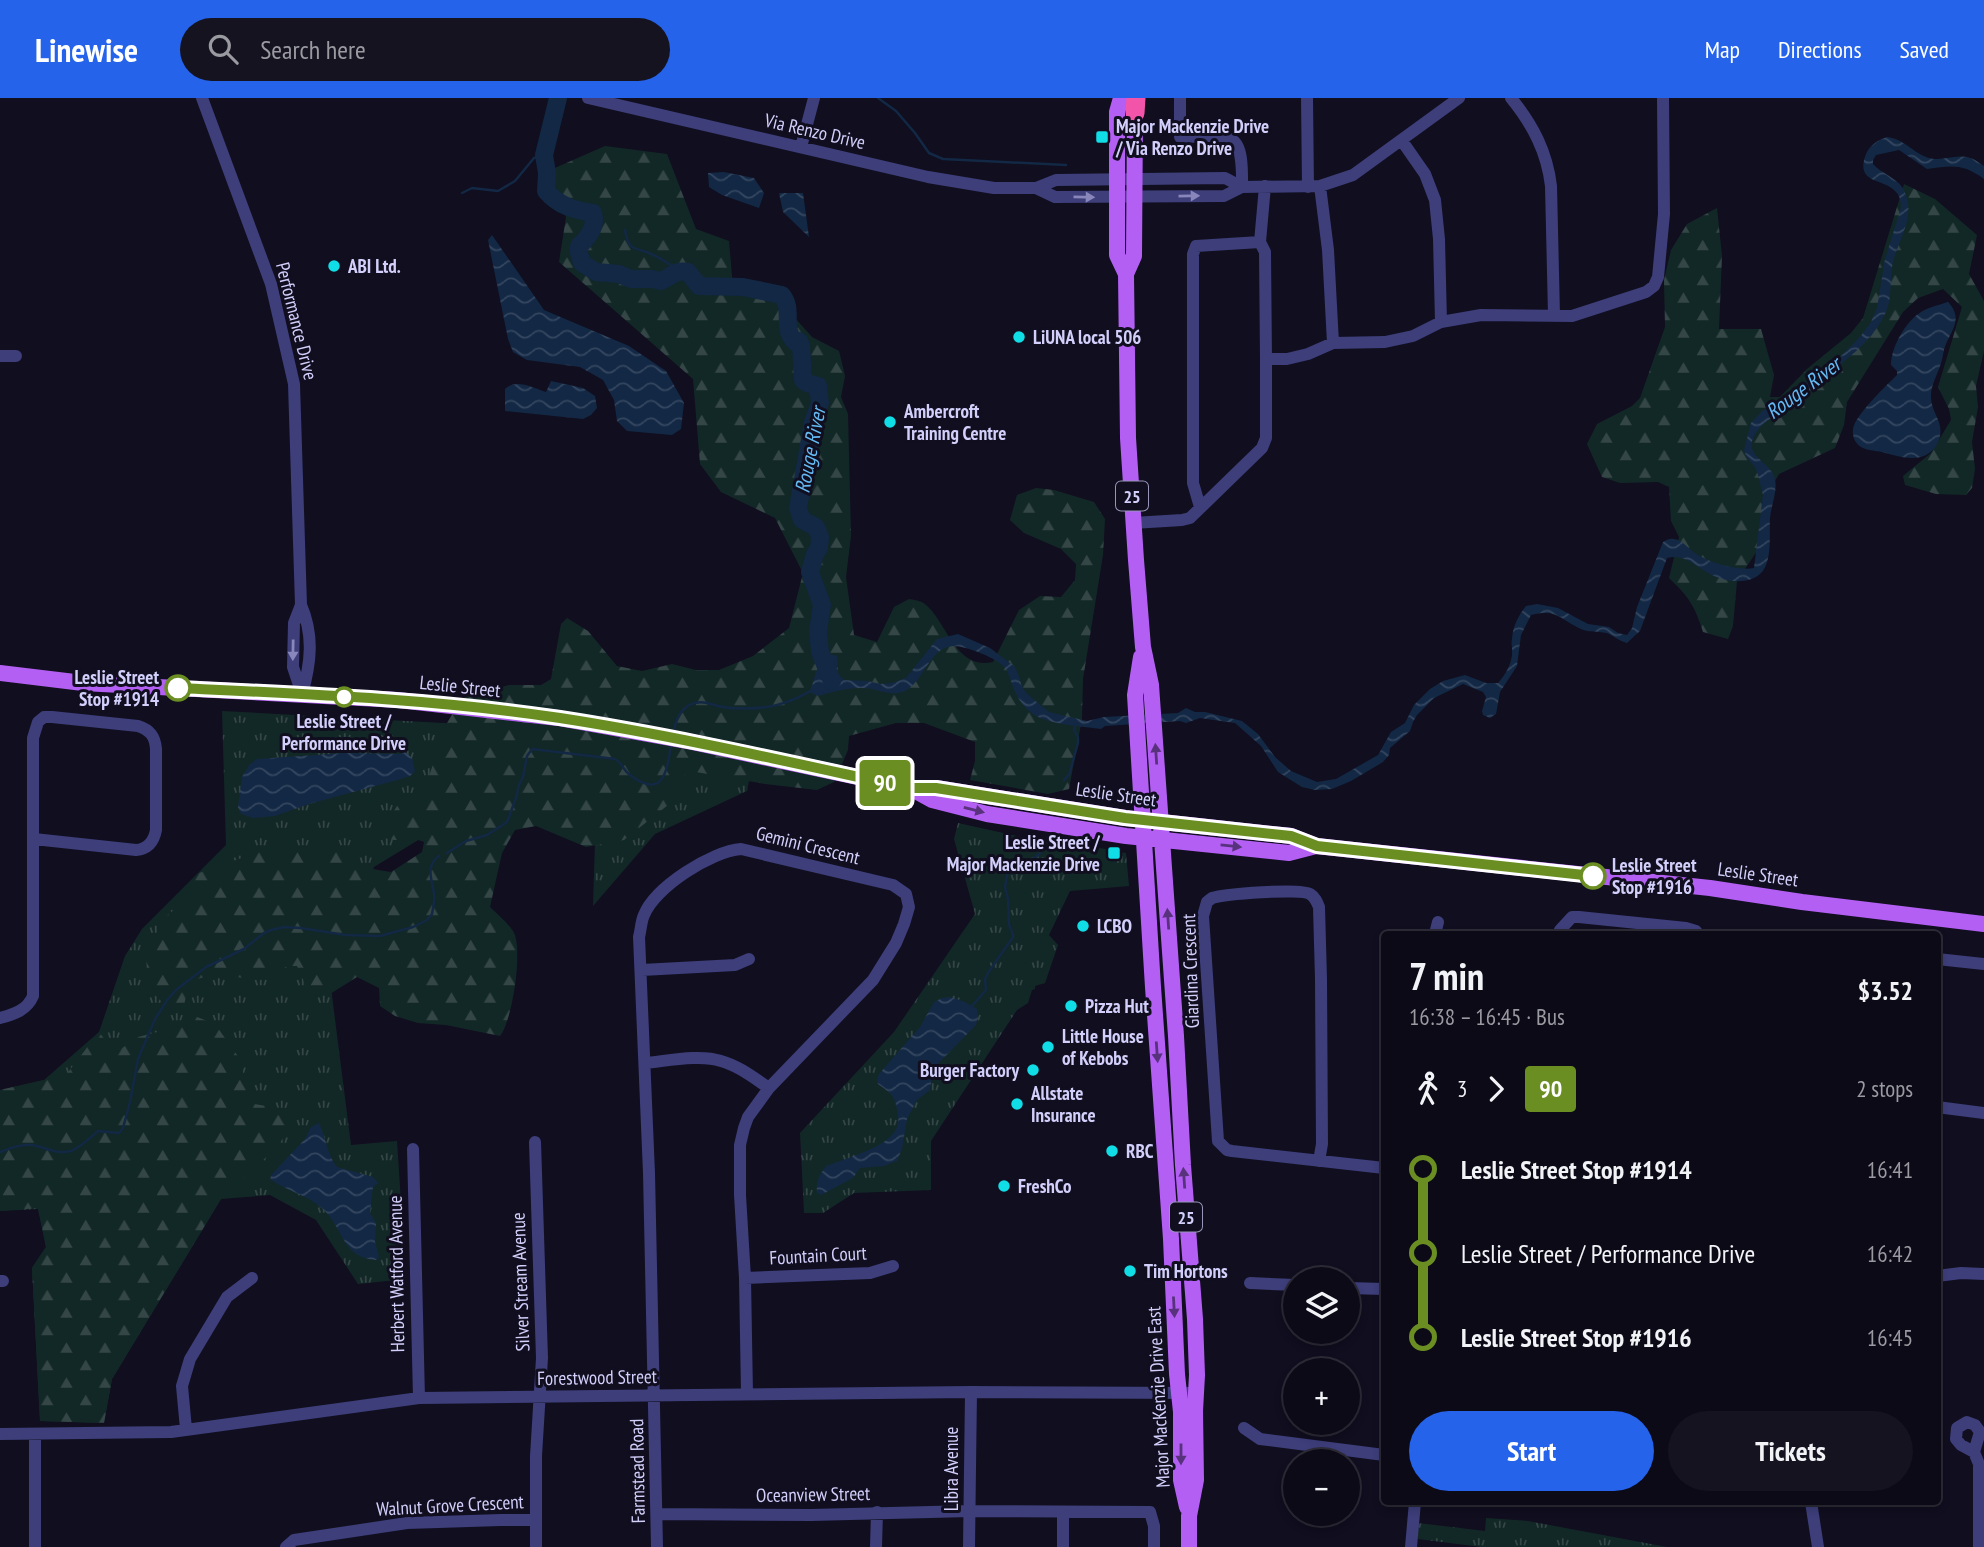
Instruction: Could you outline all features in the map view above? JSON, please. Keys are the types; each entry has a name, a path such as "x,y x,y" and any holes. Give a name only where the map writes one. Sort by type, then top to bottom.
{"main road":[{"name":"Major MacKenzie Drive East","path":"1121,98 1117,112 1117,255 1126,274 1128,438 1133,523 1143,647 1151,685 1195,1319 1195,1480 1189,1516 1189,1547"},
{"name":"Major MacKenzie Drive East","path":"1126,274 1134,256 1134,103"},
{"name":"Major MacKenzie Drive East","path":"1143,647 1135,695 1171,1239 1181,1412 1181,1480 1189,1516"},
{"name":"Leslie Street","path":"0,673 83,683 302,694 468,707 558,718 692,741 909,788 936,788 1161,822 1291,836 1317,846 1721,890 1984,924"},
{"name":"Leslie Street","path":"909,788 932,800 987,814 1144,839 1289,853 1317,846"},
{"path":"1162,1116 1180,1116"}],"street":[{"name":"Performance Drive","path":"202,98 271,284 295,384 301,605 309,623 309,668 302,694"},
{"name":"Via Renzo Drive","path":"589,98 928,177 995,188 1036,188 1056,180 1225,178 1242,187"},
{"path":"801,147 814,98"},
{"path":"1180,98 1180,137 1230,137 1238,144 1242,160 1242,187"},
{"path":"1307,98 1314,187 1328,250 1333,343"},
{"name":"Via Renzo Drive","path":"1036,188 1055,197 1134,197 1224,196 1242,187 1314,187 1353,175 1459,98"},
{"path":"1511,98 1528,119 1540,141 1549,167 1553,315"},
{"path":"1266,359 1287,359 1308,354 1333,343 1385,342 1413,337 1441,322 1481,315 1572,316 1646,292 1654,286 1658,277 1664,214 1663,98"},
{"path":"1402,141 1424,174 1435,200 1441,322"},
{"path":"1133,523 1190,518 1262,448 1266,438 1265,252 1260,242 1265,187"},
{"path":"1200,507 1193,483 1193,254 1196,246 1260,242"},
{"path":"0,356 16,356"},
{"path":"0,1018 27,1006 33,996 33,738 38,722 52,717 138,726 149,731 156,749 156,830 150,844 136,850 34,839"},
{"name":"Gemini Crescent","path":"655,1395 639,937 644,914 657,895 713,856 734,849 747,849 892,885 906,894 909,907 896,943 873,980 769,1088 748,1117 740,1145 747,1394"},
{"name":"Giardina Crescent","path":"1319,1161 1322,1144 1322,993 1319,907 1316,899 1312,894 1297,891 1212,898 1203,916 1218,1141 1232,1151 1319,1161 1381,1168"},
{"path":"1560,931 1572,917 1588,916 1696,931"},
{"path":"642,970 735,965 749,959"},
{"path":"1941,959 1984,964"},
{"path":"645,1063 704,1058 720,1060 737,1067 769,1088"},
{"path":"1941,1107 1984,1112"},
{"name":"Silver Stream Avenue","path":"535,1142 542,1358 536,1456 536,1547"},
{"name":"Herbert Watford Avenue","path":"413,1149 419,1398"},
{"name":"Fountain Court","path":"745,1278 870,1273 893,1266"},
{"path":"1941,1276 1984,1274"},
{"path":"186,1429 183,1385 190,1359 227,1297 252,1278"},
{"path":"1250,1283 1283,1284"},
{"path":"1360,1288 1381,1289"},
{"name":"Forestwood Street","path":"0,1434 171,1432 419,1398 971,1392 1197,1393"},
{"name":"Libra Avenue","path":"969,1547 971,1392"},
{"name":"Farmstead Road","path":"655,1395 657,1547"},
{"path":"1244,1428 1260,1439 1381,1455"},
{"path":"35,1434 35,1547"},
{"path":"1974,1452 1979,1464 1979,1547"},
{"path":"1411,1547 1415,1505"},
{"path":"1811,1505 1818,1547"},
{"name":"Oceanview Street","path":"657,1514 811,1515 970,1511 1150,1513 1154,1526 1154,1547"},
{"path":"876,1547 877,1512"},
{"path":"1063,1512 1063,1547"},
{"name":"Walnut Grove Crescent","path":"286,1547 294,1540 407,1523 535,1520"}],"green space":[{"path":"605,146 667,154 696,229 729,241 733,288 777,298 812,337 839,351 845,376 841,397 848,414 851,536 846,577 854,635 877,642 894,607 909,599 923,603 933,612 953,643 970,659 980,663 993,662 1019,610 1040,596 1061,597 1075,580 1076,564 1061,549 1024,533 1010,520 1017,495 1036,488 1054,490 1094,502 1105,519 1103,555 1083,679 1082,719 1069,789 1048,794 970,780 975,761 975,742 924,723 896,723 849,736 848,750 834,782 817,790 696,772 685,775 668,805 624,840 586,847 536,826 515,830 502,853 490,907 513,931 517,952 509,1016 500,1036 446,1025 418,1023 395,1016 380,1006 379,988 357,977 330,994 309,993 297,966 288,966 261,980 213,974 189,982 182,1015 169,1009 148,988 146,956 164,918 191,896 188,891 199,873 273,847 304,852 333,848 352,851 363,865 391,872 422,852 424,842 415,839 387,839 384,827 397,806 420,794 427,782 447,723 462,698 509,685 541,685 551,679 561,624 567,618 588,631 617,666 642,671 672,664 696,670 719,670 753,656 789,628 803,573 775,518 721,492 700,464 693,379 559,262 566,217 548,171"},
{"path":"1904,184 1935,199 1977,235 1969,274 1984,301 1984,351 1976,386 1978,407 1972,442 1975,469 1972,488 1966,495 1936,494 1905,485 1903,476 1931,453 1951,420 1949,409 1938,387 1962,307 1943,289 1918,298 1903,312 1847,402 1844,425 1835,448 1779,474 1772,486 1763,542 1737,581 1733,626 1728,639 1703,632 1690,602 1669,578 1679,537 1671,521 1669,487 1658,482 1620,483 1602,477 1587,444 1597,424 1632,406 1640,398 1665,327 1664,280 1671,250 1687,224 1717,208 1722,256 1719,329 1761,329 1774,375 1770,397 1780,397 1807,369 1851,333 1863,318"},
{"path":"222,711 480,725 751,771 747,791 655,834 593,906 596,810 469,809 374,867 330,980 351,1145 397,1141 406,1279 358,1284 316,1220 270,1195 221,1199 112,1379 104,1423 40,1421 32,1268 46,1247 38,1209 0,1211 0,1090 44,1080 99,1032 125,956 142,929 226,845"},
{"path":"958,823 1021,837 1106,849 1106,853 1126,853 1129,886 1070,891 1049,935 1058,945 1045,983 1035,986 1028,1003 1017,1010 931,1141 931,1190 854,1193 823,1213 804,1213 800,1133 894,1032 975,914 954,839"},
{"path":"192,1015 215,1024 242,1062 244,1083 254,1104 279,1108 293,1116 291,1128 275,1149 221,1199 112,1379 104,1423 40,1421 32,1268 46,1247 38,1208 0,1211 0,1090 66,1075 99,1032 115,1053 138,1037 169,1029"},
{"path":"1486,1518 1528,1521 1667,1547 1481,1547 1418,1539 1418,1523 1485,1531"}],"water":[{"name":"Rouge River","path":"1887,137 1898,140 1932,159 1974,159 1984,166 1984,179 1969,170 1957,167 1927,169 1899,150 1876,155 1873,160 1876,167 1902,187 1908,206 1906,224 1893,262 1887,308 1879,325 1864,343 1796,404 1765,422 1752,441 1753,451 1772,472 1775,481 1769,555 1764,569 1749,580 1729,580 1710,574 1685,559 1667,558 1640,631 1627,643 1607,633 1582,630 1552,614 1531,615 1521,635 1517,666 1500,692 1496,714 1490,718 1483,715 1486,697 1483,692 1463,684 1434,698 1417,715 1410,731 1390,748 1389,755 1383,762 1332,789 1315,790 1302,787 1278,772 1261,746 1235,723 1200,718 1186,723 1180,721 1105,726 1101,729 1040,718 1020,701 1002,665 966,648 944,648 937,653 913,685 898,693 858,688 819,696 811,693 816,673 826,653 837,656 838,674 844,680 892,683 906,678 937,639 958,634 990,648 1015,667 1026,693 1049,712 1087,721 1104,717 1178,713 1186,708 1242,721 1258,734 1275,757 1291,771 1317,782 1336,779 1378,755 1391,732 1405,723 1414,705 1430,689 1443,681 1465,675 1486,683 1498,683 1510,663 1513,630 1526,606 1537,604 1558,608 1588,624 1609,627 1627,635 1632,628 1637,607 1663,542 1677,540 1698,555 1717,563 1754,568 1763,495 1755,467 1744,450 1751,423 1762,411 1789,397 1824,367 1838,359 1871,322 1877,308 1885,259 1901,206 1896,192 1867,176 1863,164 1870,148"},
{"path":"724,172 754,178 764,193 759,208 722,195 709,187 708,173"},
{"path":"779,193 803,193 809,237 783,212"},
{"path":"492,235 544,310 629,346 666,371 684,403 681,429 672,435 627,431 617,421 614,400 603,380 580,367 527,360 513,352 488,240"},
{"path":"1948,302 1956,316 1955,322 1931,395 1941,432 1936,446 1925,456 1918,458 1896,456 1861,447 1854,437 1855,423 1897,375 1891,365 1900,335 1915,316"},
{"path":"551,381 583,388 595,396 597,408 583,419 505,411 505,389 509,386 525,385 546,392"},
{"path":"404,751 412,758 415,771 410,776 275,816 253,818 241,814 238,807 242,777 249,765 257,759 345,753 402,754"},
{"path":"951,997 977,1009 976,1025 933,1069 930,1090 917,1100 907,1119 897,1161 884,1166 860,1168 853,1178 821,1195 817,1193 818,1179 826,1166 874,1148 895,1131 898,1121 896,1104 890,1094 878,1084 879,1074 920,1027 934,1002"},
{"path":"319,1123 337,1167 373,1177 378,1183 373,1187 370,1213 376,1223 375,1242 379,1257 376,1260 356,1254 330,1217 317,1204 270,1179 305,1139 311,1127"}],"waterway":[{"name":"Rouge River","path":"558,98 544,155 546,191 567,206 593,213 593,227 579,246 582,263 596,272 619,274 631,279 661,281 677,273 688,272 699,286 743,287 782,295 785,301 791,337 795,342 799,341 801,346 803,380 818,386 820,403 813,422 798,508 802,520 816,527 820,537 810,572 822,605 818,631 820,652 832,681"},
{"path":"878,98 896,111 929,153 943,159 1066,165"},
{"path":"462,193 472,188 498,191 515,181 534,158 544,155"},
{"path":"625,230 628,242 633,248 680,270"},
{"path":"674,732 680,714 694,703 761,708 786,702 813,690"},
{"path":"1064,780 1069,775 1078,743 1074,730 1076,722"},
{"path":"447,853 466,841 487,835 507,822 523,777 527,756 532,749 615,759 630,775 650,785 656,784 665,773 671,745"},
{"path":"972,1006 986,990 985,979 988,973 1013,937 1005,887 1008,871 1040,853"},
{"path":"0,1152 28,1145 66,1152 78,1147 98,1131 119,1133 130,1102 138,1059 155,1019 176,990 206,967 244,949 271,930 284,927 345,935 380,936 413,927 427,920 432,914 434,900 430,874 434,860 439,856"}],"bus line":[{"name":"90","path":"178,688 398,700 558,718 692,741 909,788 936,788 1125,818 1291,836 1317,846 1593,876"}],"place":[{"name":"Major Mackenzie Drive / Via Renzo Drive","path":"1102,137"},
{"name":"ABI Ltd.","path":"334,266"},
{"name":"LiUNA local 506","path":"1019,337"},
{"name":"Ambercroft Training Centre","path":"890,422"},
{"name":"Leslie Street Stop #1914","path":"178,688"},
{"name":"Leslie Street / Performance Drive","path":"344,697"},
{"name":"Leslie Street / Major Mackenzie Drive","path":"1114,853"},
{"name":"Leslie Street Stop #1916","path":"1593,876"},
{"name":"LCBO","path":"1083,926"},
{"name":"Pizza Hut","path":"1071,1006"},
{"name":"Little House of Kebobs","path":"1048,1047"},
{"name":"Burger Factory","path":"1033,1070"},
{"name":"Allstate Insurance","path":"1017,1104"},
{"name":"RBC","path":"1112,1151"},
{"name":"FreshCo","path":"1004,1186"},
{"name":"Tim Hortons","path":"1130,1271"}]}
